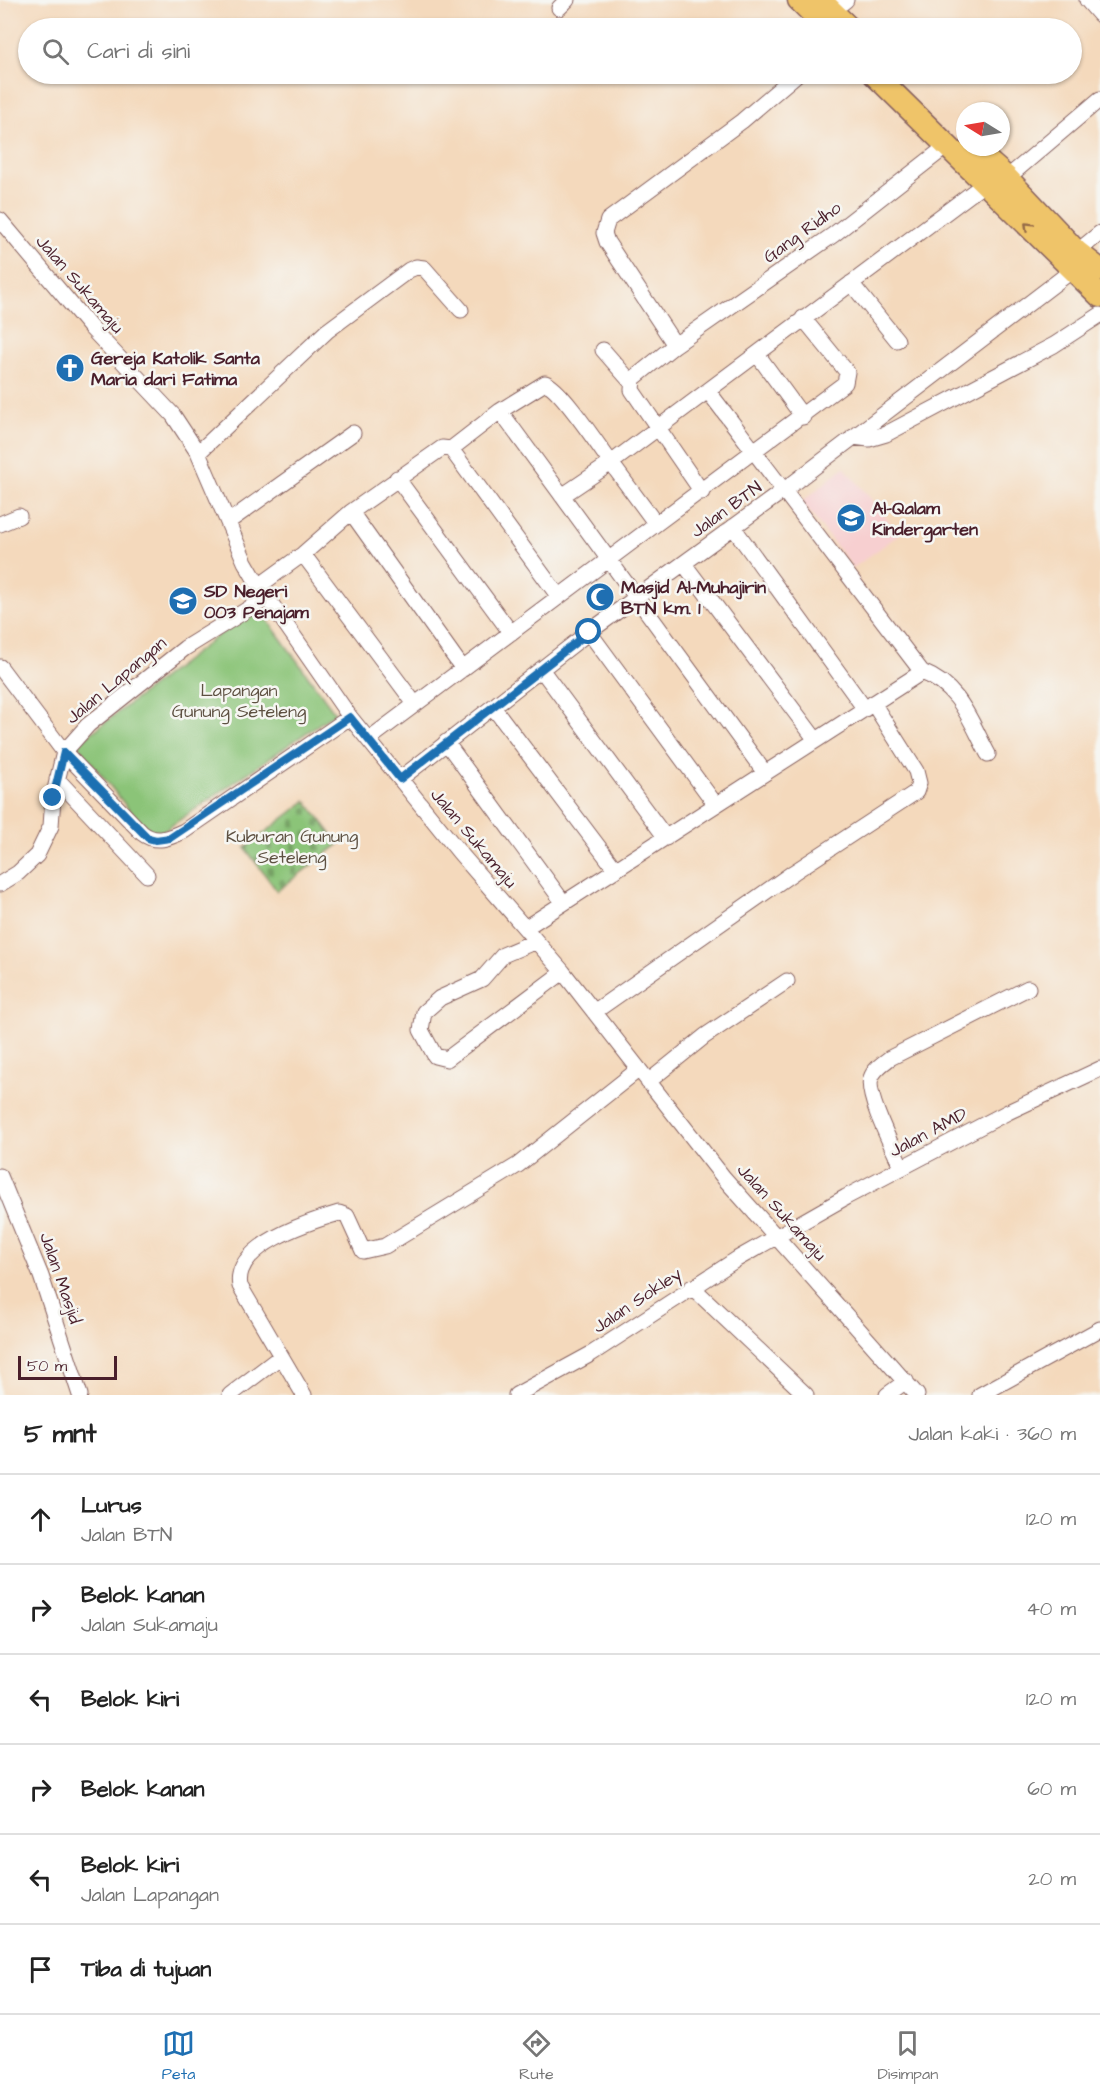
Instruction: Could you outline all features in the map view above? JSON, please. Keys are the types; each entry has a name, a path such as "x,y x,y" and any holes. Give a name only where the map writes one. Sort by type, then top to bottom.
{"highway":[{"path":"799,0 831,10"},
{"path":"886,84 956,143"},
{"path":"904,84 956,143"},
{"path":"965,156 984,184 1076,261 1100,270"},
{"path":"982,156 1007,178 1076,261 1100,296"}],"street":[{"path":"1087,0 1100,15"},
{"path":"675,345 607,242 605,226 608,220 742,121 785,84"},
{"path":"1007,178 1100,99"},
{"name":"Gang Ridho","path":"631,382 675,345 833,235 956,143"},
{"path":"562,496 611,463 984,184"},
{"name":"Jalan Sukamaju","path":"0,220 91,328 173,415 198,453 262,592 350,717 563,972 724,1178 778,1236 917,1395"},
{"name":"Jalan BTN","path":"400,779 589,632 783,491 853,437 1076,261 1100,233"},
{"path":"198,453 327,331 409,270 416,267 424,268 461,310"},
{"path":"851,283 897,340"},
{"path":"853,437 868,439 886,434 1054,345 1100,315"},
{"path":"369,739 845,383 848,375 803,318"},
{"path":"603,350 631,382 632,390 702,492"},
{"path":"757,354 802,417"},
{"name":"Jalan Lapangan","path":"0,884 18,873 37,855 51,826 57,779 64,752 88,725 185,648 262,592 351,512 397,478 442,448 451,449 500,411 538,386 549,384 564,400 611,463"},
{"path":"708,391 922,672 943,681 955,693 988,754"},
{"path":"500,411 765,773"},
{"path":"228,522 353,434"},
{"path":"451,449 559,597"},
{"path":"611,463 656,524"},
{"path":"397,478 511,633"},
{"path":"351,512 463,669"},
{"path":"0,525 19,516"},
{"path":"594,1012 794,872 916,792 919,783 916,771 869,706 733,527"},
{"path":"303,554 415,704"},
{"path":"684,564 816,740"},
{"path":"589,632 716,805"},
{"path":"0,667 64,752 148,838 163,840 184,831 350,717"},
{"path":"541,669 666,838"},
{"path":"525,928 922,672"},
{"path":"493,707 616,870"},
{"path":"446,742 563,902"},
{"path":"57,779 147,875"},
{"path":"536,941 504,956 482,979 440,998 424,1012 421,1030 435,1056 447,1059 563,972"},
{"path":"648,1082 705,1036 787,981"},
{"path":"902,1168 871,1093 870,1083 874,1072 890,1058 1028,987"},
{"path":"304,1395 240,1286 239,1271 256,1250 275,1238 339,1213 347,1216 363,1251 385,1246 518,1165 639,1069"},
{"name":"Jalan AMD","path":"778,1236 1008,1112 1100,1069"},
{"name":"Jalan Masjid","path":"0,1176 41,1275 80,1395"},
{"name":"Jalan Sokley","path":"516,1395 591,1354 692,1287 778,1236"},
{"path":"692,1287 806,1395"},
{"path":"980,1395 1100,1329"},
{"path":"230,1395 280,1357"},
{"path":"887,1395 906,1381"}],"shaded area":[{"name":"Al-Qalam Kindergarten","path":"844,467 900,534 853,568 802,502"}],"green space":[{"name":"Lapangan Gunung Seteleng","path":"261,611 335,713 162,832 151,832 141,825 77,744 220,634 255,612"},
{"name":"Kuburan Gunung Seteleng","path":"306,801 339,844 277,891 245,848"}],"place":[{"name":"Gereja Katolik Santa Maria dari Fatima","path":"70,368"},
{"name":"Al-Qalam Kindergarten","path":"851,518"},
{"name":"Masjid Al-Muhajirin BTN km. 1","path":"600,597"},
{"name":"SD Negeri 003 Penajam","path":"183,601"}],"route":[{"path":"53,798 64,752 148,838 163,840 184,831 350,717 400,779 589,632"}]}
